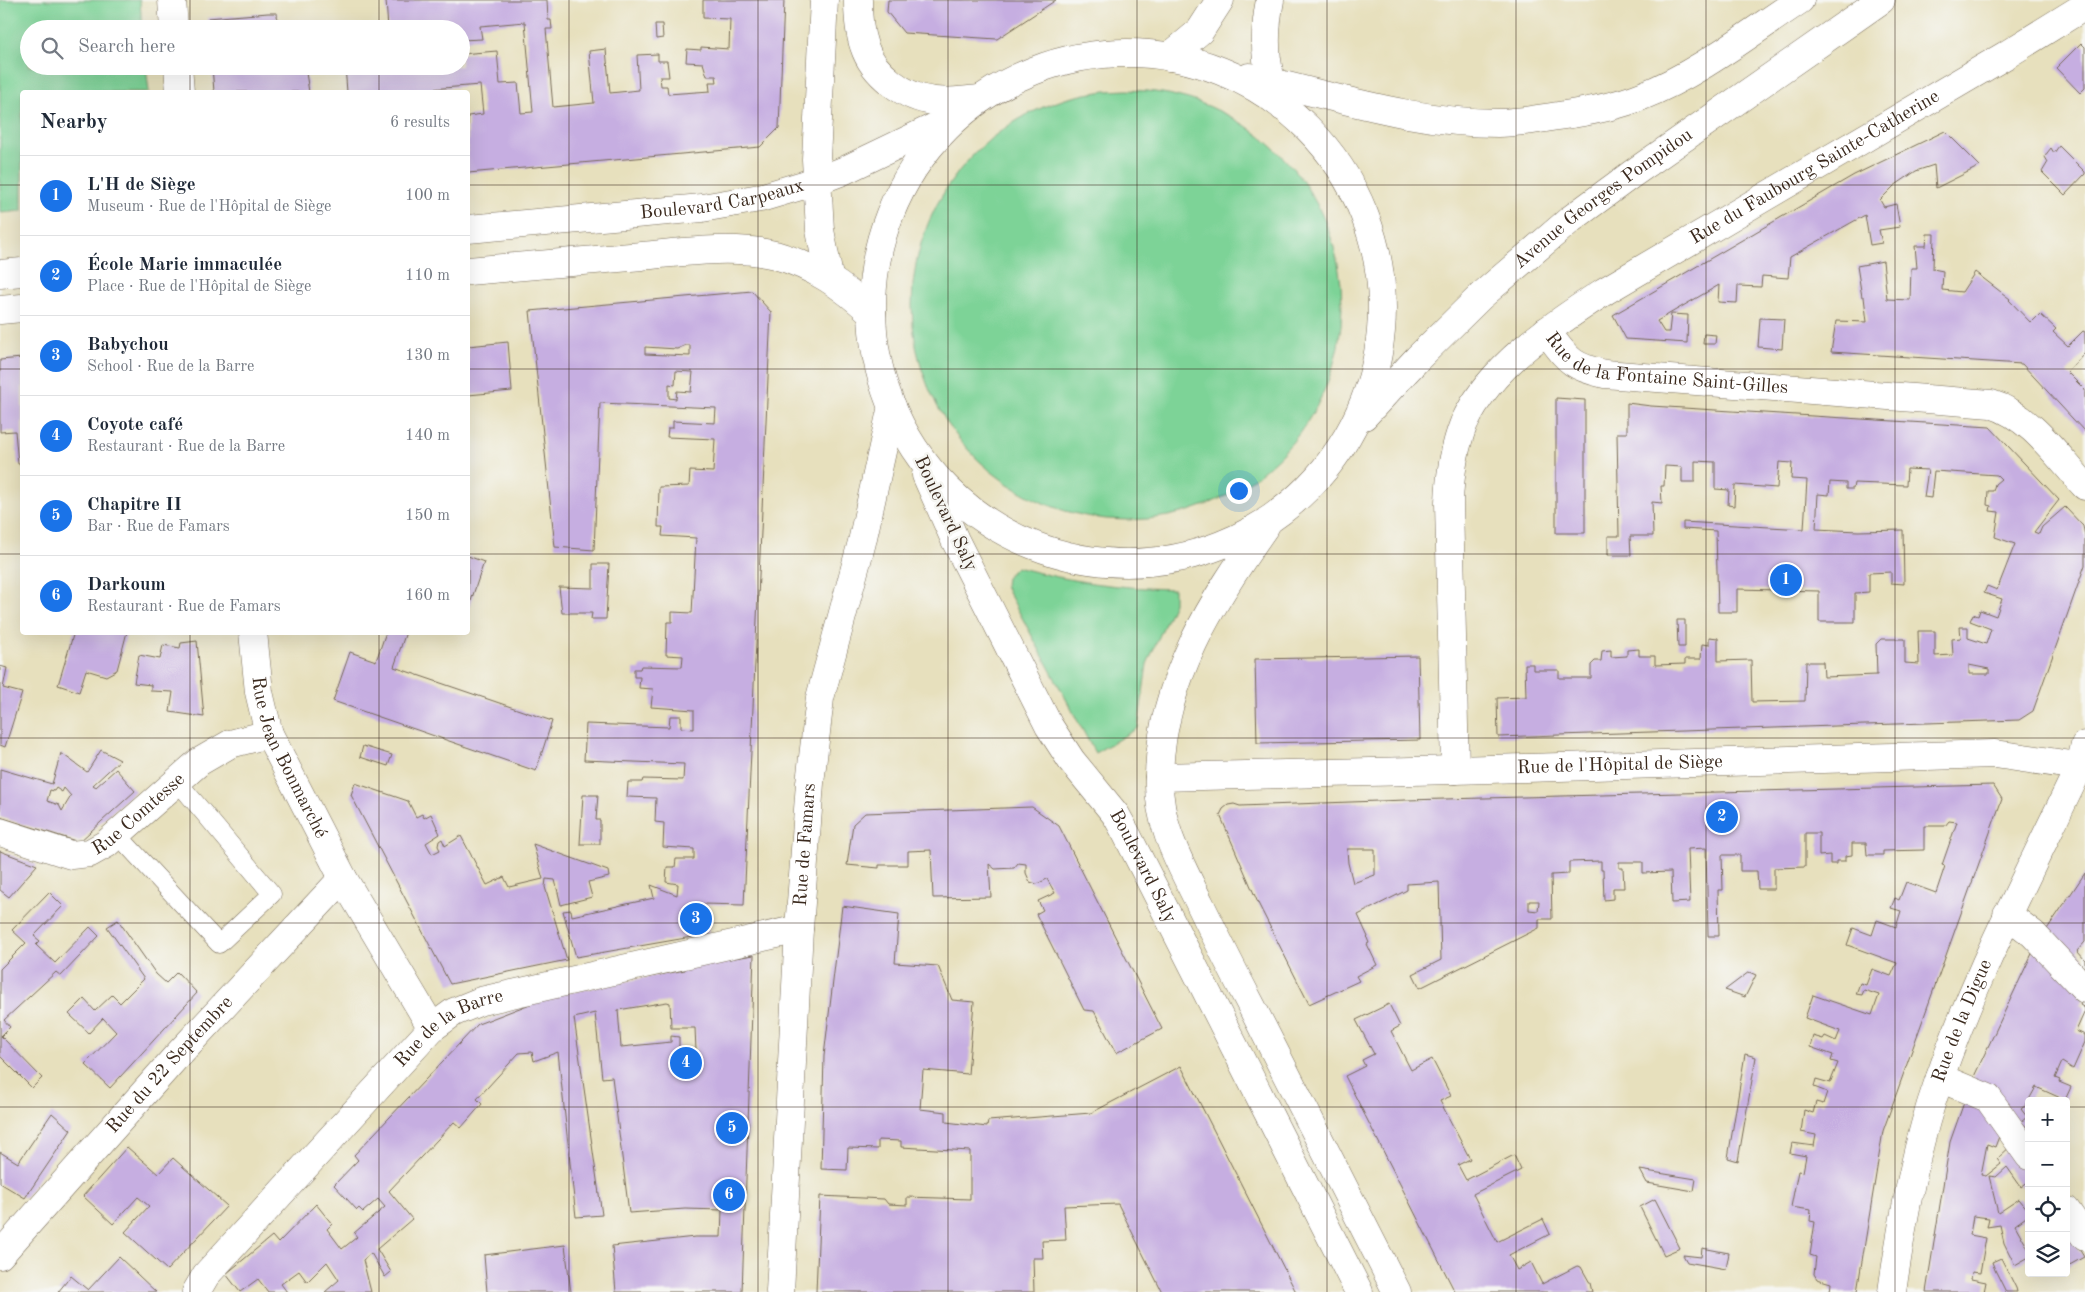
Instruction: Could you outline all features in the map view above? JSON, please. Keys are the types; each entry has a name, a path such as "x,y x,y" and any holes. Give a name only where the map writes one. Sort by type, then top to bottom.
{"street":[{"path":"172,0 173,20"},
{"path":"824,0 816,139 820,230 830,277"},
{"path":"858,0 860,30 864,47 872,62 883,76 921,99 971,106"},
{"path":"1169,57 1200,31 1220,0"},
{"path":"1270,0 1265,32 1265,50 1271,82 1283,107"},
{"path":"1210,68 1232,76 1253,87 1283,107 1318,140 1346,178 1364,216 1376,256 1382,291 1380,339 1370,386 1351,430 1317,478 1291,503 1252,530 1220,545 1186,556 1156,561 1126,562 1079,558 1033,544 986,519 962,502 944,485 914,448 892,406 878,361 872,313 874,278 887,220 897,198 921,157 940,134 971,106 1000,86 1032,72 1076,58 1122,53 1169,57 1424,117 1500,123 1584,113 1627,102 1669,84 1800,0"},
{"name":"Avenue Georges Pompidou","path":"1351,430 1456,320 1511,269 1563,226 1632,174 1881,0"},
{"name":"Rue du Faubourg Sainte-Catherine","path":"1546,331 1605,291 1989,65 2085,6"},
{"path":"179,75 180,90"},
{"name":"Boulevard Carpeaux","path":"470,229 702,208 760,198 843,171 971,106"},
{"path":"470,272 669,254 737,250 773,255 794,261 830,277 872,313"},
{"path":"0,274 20,272"},
{"path":"0,310 20,308"},
{"name":"Rue de la Fontaine Saint-Gilles","path":"1455,770 1449,502 1453,462 1464,424 1474,406 1503,370 1546,331 1566,357 1576,366 1605,374 1991,404 2006,408 2026,422 2085,486"},
{"name":"Rue de Famars","path":"780,1292 799,929 810,783 820,698 862,542 892,406"},
{"name":"Boulevard Saly","path":"914,448 955,540 1049,726 1071,760 1116,814 1359,1292"},
{"name":"Boulevard Saly","path":"1272,517 1216,598 1187,656 1169,711 1160,757 1159,777 1162,815 1177,857 1397,1292"},
{"name":"Rue Jean Bonmarché","path":"253,635 259,692 269,734 343,878 432,1028"},
{"name":"Rue Comtesse","path":"0,832 71,855 90,853 99,849 178,780 214,752 230,744 269,734"},
{"name":"Rue de l'Hôpital de Siège","path":"1159,777 1995,754 2083,759"},
{"name":"Rue de la Digue","path":"1892,1292 1900,1235 1916,1157 1940,1078 1966,1009 2007,914 2083,759"},
{"name":"Rue du 22 Septembre","path":"0,1255 175,1058 343,878"},
{"path":"2007,914 2033,934 2085,989"},
{"name":"Rue de la Barre","path":"196,1292 206,1275 432,1028 454,1012 481,1001 799,929"},
{"path":"1940,1078 1988,1098 2025,1150"},
{"path":"2070,1216 2085,1237"}],"lane":[{"path":"117,834 219,944 272,894 178,780"}],"green space":[{"path":"0,0 140,0 141,20 20,20 20,75 147,75 149,90 20,90 20,211 0,213"},
{"path":"1127,90 1169,95 1209,107 1246,127 1279,153 1305,186 1325,223 1337,263 1342,305 1337,347 1325,387 1305,424 1279,457 1246,483 1209,503 1169,515 1127,520 1085,515 1045,503 1008,483 975,457 949,424 929,387 917,347 912,305 917,263 929,223 949,186 975,153 1008,127 1045,107 1085,95"},
{"path":"1016,567 1056,577 1094,583 1174,589 1174,603 1147,664 1138,728 1095,753 1005,586 1006,578"}],"building":[{"path":"386,0 547,0 548,20 551,20 552,29 546,29 553,107 594,103 589,51 606,49 610,93 639,90 637,55 658,54 658,61 667,61 669,77 660,77 661,86 667,86 668,94 710,91 709,82 717,82 716,76 707,76 703,63 686,62 687,49 701,50 701,47 729,49 730,19 703,18 703,0 784,0 779,128 760,147 470,173 470,116 483,114 480,85 419,90 347,90 346,75 470,75 470,53 497,51 500,84 518,83 521,113 533,112 525,22 480,26 482,39 470,40 470,20 387,20"},
{"path":"888,0 1056,0 997,39 904,33 887,12"},
{"path":"277,13 277,20 208,20 208,18"},
{"path":"655,24 662,24 663,38 656,39"},
{"path":"2081,43 2085,47 2085,88 2080,93 2056,68"},
{"path":"213,75 306,75 309,90 214,90"},
{"path":"1945,131 1980,166 1936,188 1934,165 1916,171 1894,186 1880,200 1884,207 1896,204 1900,227 1879,230 1882,243 1870,245 1865,215 1790,257 1788,278 1762,276 1761,287 1738,286 1737,303 1718,302 1719,285 1657,321 1664,332 1669,332 1671,314 1688,315 1687,343 1626,339 1613,315 1854,175"},
{"path":"2059,146 2085,172 2065,195 2042,172 2048,162 2045,157 2047,153 2051,148 2054,153"},
{"path":"1927,234 1934,234 1933,269 1943,271 1942,290 1962,292 1975,272 2010,299 2031,323 2040,314 2056,329 2053,332 2068,346 2083,331 2085,332 2085,353 2067,372 2085,390 2085,432 2022,364 1831,352 1836,321 1867,322 1857,266 1883,261 1887,299 1910,300 1911,268 1917,268 1915,246 1926,246"},
{"path":"752,291 771,312 744,905 703,904 709,934 576,957 563,911 571,910 572,916 654,898 651,885 677,895 678,884 666,882 667,867 675,867 676,859 694,859 694,849 663,847 664,823 655,822 656,798 627,797 628,782 642,782 643,779 683,780 684,764 584,760 586,724 669,727 670,716 681,716 681,728 694,729 694,710 651,707 653,689 639,688 640,677 634,677 634,669 640,669 641,666 682,667 683,656 666,655 667,622 672,622 672,612 692,613 696,538 662,536 663,527 658,527 659,487 689,486 690,471 713,472 715,439 667,437 668,428 673,428 673,421 715,423 716,408 600,403 594,550 555,547 530,311","holes":["690,345 690,356 645,354 645,347 677,349","676,371 693,372 691,392 677,391 676,399 669,398 669,384 675,385"]},
{"path":"1760,318 1784,319 1782,349 1758,347"},
{"path":"1704,334 1716,335 1715,344 1703,344"},
{"path":"508,342 512,391 470,395 470,346"},
{"path":"20,358 20,464 18,464 15,431 0,432 0,360"},
{"path":"1556,398 1585,400 1585,533 1556,533"},
{"path":"1627,403 1990,427 2059,500 2034,532 2039,534 2042,527 2065,507 2083,526 2085,536 2085,565 2033,711 2019,720 1498,737 1497,698 1526,697 1525,664 1533,664 1533,670 1559,670 1559,678 1591,678 1591,665 1595,661 1601,661 1602,651 1611,650 1611,657 1627,656 1627,650 1639,649 1639,656 1655,656 1655,665 1685,664 1685,659 1701,659 1702,644 1709,645 1709,637 1718,638 1718,661 1751,660 1752,702 1805,701 1806,662 1823,662 1824,677 1877,675 1876,644 1881,639 1905,639 1905,663 1919,664 1918,631 1935,631 1935,656 1953,655 1952,639 1961,638 1960,627 1968,627 1968,638 1986,644 1991,629 1970,621 1973,614 1978,616 1980,610 1996,616 2002,599 1984,593 1987,586 1997,590 2015,544 1995,537 1999,512 1990,511 1991,506 1987,505 1988,491 1993,491 1995,484 2001,479 1997,475 1934,471 1931,498 1924,497 1928,470 1907,469 1906,485 1854,483 1853,489 1846,489 1846,483 1830,482 1829,495 1818,494 1816,529 1858,531 1903,530 1904,584 1891,583 1891,572 1869,573 1869,592 1855,593 1855,622 1819,622 1819,591 1737,589 1737,612 1718,612 1716,531 1683,529 1683,522 1804,529 1807,480 1791,479 1792,463 1779,462 1777,488 1735,485 1734,506 1728,505 1729,490 1715,489 1715,462 1695,461 1695,482 1682,482 1682,467 1665,466 1664,486 1661,486 1662,503 1652,502 1653,536 1630,536 1631,555 1608,555 1608,536 1619,536 1617,433 1627,433","holes":["1969,665 1989,669 1989,674 1969,674"]},
{"path":"470,557 484,562 470,604"},
{"path":"593,564 609,564 606,619 591,619 592,613 562,613 559,587 593,588"},
{"path":"1677,620 1685,620 1685,647 1678,647"},
{"path":"73,635 126,635 117,670 106,676 86,670 79,692 58,685"},
{"path":"385,635 405,635 394,667 552,721 536,771 333,701 350,652 376,661"},
{"path":"197,641 204,717 170,712 173,692 151,691 151,685 134,683 139,655 160,659 163,645 180,648 181,643"},
{"path":"1418,656 1420,740 1257,743 1255,659"},
{"path":"0,666 7,668 3,688 22,693 5,747 0,745"},
{"path":"363,746 392,755 388,766 360,757"},
{"path":"101,750 120,760 93,785 96,787 116,769 135,791 79,842 0,817 0,769 52,784 61,753 87,772","holes":["56,788 62,792 64,788 71,796 62,811 59,805 47,801 50,790 54,791"]},
{"path":"355,783 408,801 416,817 422,814 424,818 431,814 440,834 426,843 432,854 440,850 438,846 439,841 442,839 445,846 461,836 487,885 504,877 509,887 543,879 533,844 608,871 609,877 588,882 592,897 561,905 555,880 546,879 545,887 567,960 450,984 351,795"},
{"path":"1993,785 2002,799 1883,1131 1857,1292 1830,1292 1831,1283 1817,1279 1814,1274 1816,1257 1810,1255 1815,1222 1810,1221 1811,1210 1791,1207 1798,1171 1803,1172 1806,1156 1790,1153 1792,1143 1814,1146 1816,1135 1801,1132 1804,1110 1813,1113 1816,1102 1823,1104 1827,1092 1814,1087 1816,1079 1830,1083 1838,1063 1831,1061 1833,1055 1810,1047 1813,1036 1823,1039 1825,1036 1836,1041 1840,1031 1805,1018 1813,995 1872,1015 1879,995 1864,990 1862,995 1856,994 1860,983 1866,985 1872,969 1891,976 1897,963 1847,945 1853,928 1872,935 1877,920 1896,927 1901,911 1891,908 1895,898 1899,900 1906,882 1936,893 1945,866 1942,865 1957,822 1949,821 1945,826 1924,826 1924,850 1883,851 1883,855 1867,855 1866,843 1852,843 1852,855 1845,856 1845,861 1836,861 1836,864 1830,864 1830,855 1819,856 1819,833 1805,833 1805,867 1774,868 1774,889 1758,889 1757,871 1740,871 1740,855 1722,855 1723,890 1718,890 1719,936 1708,936 1706,848 1688,849 1690,902 1672,903 1671,872 1643,873 1643,862 1619,862 1619,868 1623,868 1624,888 1613,888 1613,899 1604,900 1601,861 1569,862 1569,874 1551,875 1552,919 1539,919 1539,928 1420,988 1413,974 1441,960 1439,882 1407,884 1407,890 1358,915 1368,937 1369,943 1367,944 1377,965 1356,976 1359,981 1309,1004 1258,903 1220,815 1228,805 1234,804 1240,806","holes":["1347,849 1375,849 1375,875 1353,883","1529,901 1539,901 1538,911 1529,910"]},
{"path":"583,795 598,795 596,820 600,820 600,844 580,844"},
{"path":"1032,807 1059,826 1162,1029 1116,1053 1094,1011 1084,1010 1036,914 1043,910 1038,901 1055,893 1047,879 1037,884 1030,882 1026,873 1026,864 1018,863 1014,868 995,869 989,864 991,897 933,898 931,850 908,851 908,865 879,865 879,868 847,865 853,824 865,813"},
{"path":"0,851 37,865 9,897 0,890"},
{"path":"2085,873 2085,942 2077,951 2085,960 2085,984 2041,938"},
{"path":"49,892 63,906 34,936 40,941 36,945 55,963 90,927 99,936 61,976 56,972 4,1020 10,1027 1,1036 42,1078 32,1088 0,1056 0,969 26,943 12,930"},
{"path":"842,906 899,914 895,963 938,966 952,1000 974,1002 968,1074 923,1070 920,1109 946,1112 946,1122 987,1127 988,1121 1091,1113 1181,1066 1296,1292 1162,1292 1118,1204 1064,1206 1066,1240 1042,1241 1043,1258 1033,1258 1034,1292 816,1292 820,1196 884,1199 888,1204 907,1205 907,1197 970,1199 970,1151 901,1147 901,1141 878,1140 878,1149 848,1148 847,1170 821,1169 824,1056"},
{"path":"118,920 156,974 166,983 177,972 197,993 110,1088 85,1064 116,1032 103,1018 89,1033 69,1014 84,999 95,1011 112,995 120,1003 144,979 107,927"},
{"path":"2037,943 2085,995 2080,1005 2085,1008 2085,1011 2076,1031 2085,1035 2085,1042 2073,1069 2062,1062 2055,1078 2060,1080 2059,1082 2071,1087 2066,1097 2058,1097 2036,1087 2030,1097 2025,1097 2025,1106 2021,1109 2025,1114 2025,1119 2021,1122 2025,1126 2025,1147 1970,1085"},
{"path":"754,955 742,1292 616,1292 612,1246 695,1237 721,1237 722,1210 685,1209 629,1213 612,1077 602,1078 595,1013 574,1018 602,1215 576,1217 558,1052 534,1061 532,1052 519,1053 477,1099 482,1104 461,1128 454,1122 389,1191 412,1219 377,1249 391,1272 385,1277 371,1253 363,1260 371,1292 325,1292 339,1280 327,1262 307,1282 299,1271 281,1284 287,1292 268,1292 258,1279 240,1292 226,1274 272,1236 278,1243 316,1204 332,1224 327,1229 342,1249 357,1237 354,1233 385,1207 378,1199 363,1212 359,1208 357,1210 334,1185 358,1160 354,1155 478,1024 551,996 685,970 685,966","holes":["670,1003 671,1028 695,1028 696,1051 679,1051 679,1037 671,1036 671,1042 621,1047 618,1010"]},
{"path":"1749,972 1756,975 1745,997 1725,990"},
{"path":"1389,1004 1400,1026 1391,1031 1411,1070 1432,1059 1451,1096 1440,1101 1470,1159 1458,1165 1466,1180 1514,1155 1521,1170 1473,1194 1497,1242 1543,1219 1550,1234 1509,1255 1517,1270 1531,1262 1542,1284 1577,1266 1581,1267 1590,1283 1592,1292 1455,1292 1345,1076 1365,1066 1362,1060 1374,1054 1356,1020"},
{"path":"1745,1054 1756,1057 1738,1161 1728,1158"},
{"path":"1967,1094 2003,1126 1995,1147 1987,1144 1981,1175 1986,1176 2001,1164 1997,1159 2015,1142 2025,1156 2025,1184 2021,1187 2007,1167 1996,1177 1989,1176 1998,1213 2019,1199 2025,1206 2025,1218 2015,1225 2025,1243 2025,1259 2015,1265 2004,1243 2000,1225 1987,1227 1989,1218 1973,1216 1970,1235 1986,1238 1980,1273 1972,1272 1971,1279 1986,1282 1984,1292 1926,1292 1950,1142"},
{"path":"52,1113 71,1130 25,1198 0,1183 0,1152 18,1163"},
{"path":"127,1147 158,1174 173,1158 227,1206 167,1270 125,1232 149,1206 138,1197 113,1224 83,1196"},
{"path":"1640,1170 1696,1179 1694,1191 1647,1183"},
{"path":"1655,1199 1680,1248 1664,1255 1640,1207"},
{"path":"2072,1237 2084,1257 2070,1265 2070,1238"},
{"path":"565,1245 571,1292 487,1292 484,1255"},
{"path":"1702,1248 1729,1253 1726,1269 1687,1262 1683,1255 1701,1257"},
{"path":"119,1257 156,1292 58,1292 71,1276 88,1290"},
{"path":"2001,1258 2017,1292 2006,1292 1995,1270 1992,1262"}],"place":[{"name":"L'H de Siège","path":"1786,580"},
{"name":"École Marie immaculée","path":"1722,817"},
{"name":"Babychou","path":"696,919"},
{"name":"Coyote café","path":"686,1063"},
{"name":"Chapitre II","path":"732,1128"},
{"name":"Darkoum","path":"729,1195"}]}
